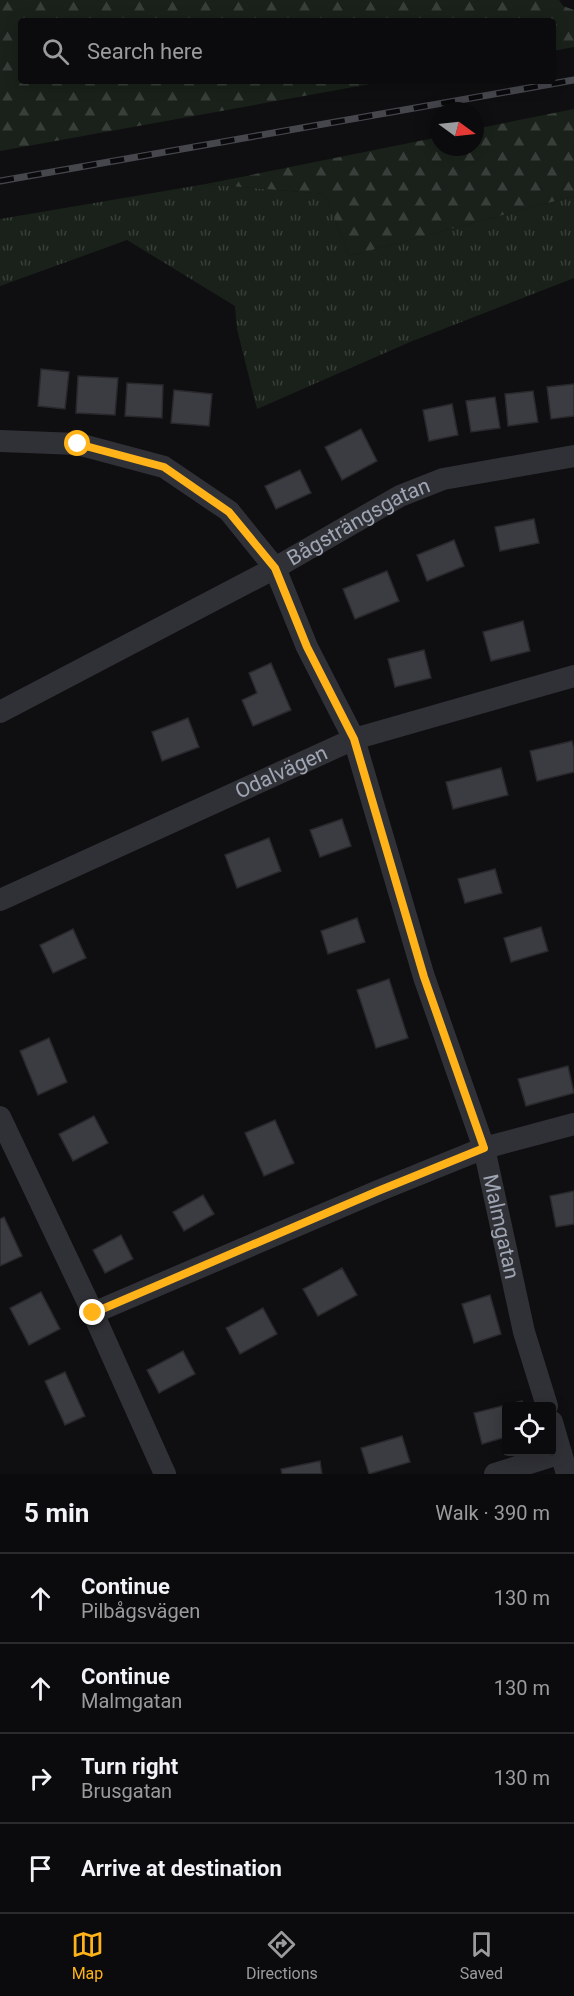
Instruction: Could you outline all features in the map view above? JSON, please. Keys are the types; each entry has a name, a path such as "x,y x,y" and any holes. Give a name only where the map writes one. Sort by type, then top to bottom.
{"street":[{"name":"Malmgatan","path":"0,441 78,444 164,467 229,512 275,568 307,647 354,739 424,977 484,1148 524,1332 545,1402"},
{"name":"Bågsträngsgatan","path":"0,712 275,568 411,491 443,479 574,456"},
{"name":"Odalvägen","path":"0,900 354,739 574,676"},
{"path":"0,1117 93,1313 165,1474"},
{"path":"93,1313 484,1148 574,1124"},
{"path":"495,1474 564,1463 556,1436"}],"green space":[{"path":"0,0 559,0 563,6 574,10 574,47 556,50 556,18 18,18 18,84 370,84 0,151"},
{"path":"574,109 574,196 349,256 325,194 206,184 430,139 430,156 484,156 484,127"},
{"path":"206,184 325,194 349,256 574,196 574,278 410,342 257,409 237,329 235,306 127,240 0,286 0,219"}],"building":[{"path":"41,369 69,372 65,409 38,406"},
{"path":"78,376 118,378 115,415 76,413"},
{"path":"127,383 163,385 162,418 125,416"},
{"path":"574,384 574,416 551,419 547,387"},
{"path":"174,390 212,394 209,426 171,423"},
{"path":"533,391 538,422 508,426 505,394"},
{"path":"495,397 500,428 471,432 466,401"},
{"path":"452,404 458,435 429,441 423,410"},
{"path":"361,429 377,461 342,480 325,447"},
{"path":"300,470 311,493 276,509 265,486"},
{"path":"534,519 539,543 500,551 495,527"},
{"path":"454,540 464,566 427,581 417,555"},
{"path":"387,571 399,601 355,619 343,589"},
{"path":"523,621 530,651 491,661 483,632"},
{"path":"424,650 431,678 395,687 388,659"},
{"path":"271,663 291,710 253,726 242,700 257,693 249,673"},
{"path":"188,718 199,747 162,761 152,732"},
{"path":"572,741 574,772 537,781 530,751"},
{"path":"501,768 508,795 453,809 446,782"},
{"path":"342,819 351,846 320,857 310,830"},
{"path":"269,838 281,871 237,888 225,855"},
{"path":"495,869 502,893 465,903 458,879"},
{"path":"357,918 365,942 328,954 321,931"},
{"path":"541,927 548,951 511,962 504,938"},
{"path":"73,929 86,958 53,973 40,945"},
{"path":"389,979 408,1038 376,1048 357,990"},
{"path":"49,1038 67,1082 38,1095 20,1051"},
{"path":"568,1066 574,1093 526,1106 518,1079"},
{"path":"94,1116 108,1143 73,1161 59,1134"},
{"path":"275,1120 294,1163 264,1176 245,1133"},
{"path":"574,1191 574,1224 556,1227 550,1196"},
{"path":"203,1195 214,1214 184,1231 173,1212"},
{"path":"4,1217 22,1256 0,1266 0,1219"},
{"path":"121,1235 133,1259 105,1273 93,1250"},
{"path":"342,1268 357,1295 318,1316 303,1289"},
{"path":"41,1292 60,1329 29,1345 10,1308"},
{"path":"490,1295 501,1334 474,1343 462,1304"},
{"path":"263,1308 277,1334 240,1354 226,1328"},
{"path":"183,1351 195,1374 159,1393 147,1370"},
{"path":"65,1372 85,1416 65,1425 45,1381"},
{"path":"502,1406 502,1438 482,1444 474,1413"},
{"path":"402,1436 410,1462 369,1474 361,1448"},
{"path":"320,1461 322,1474 282,1474 281,1469"}],"railway":[{"path":"556,83 574,80"},
{"path":"0,181 551,84"}],"route":[{"path":"78,444 164,467 229,512 275,568 307,647 354,739 424,977 484,1148 93,1313"}]}
